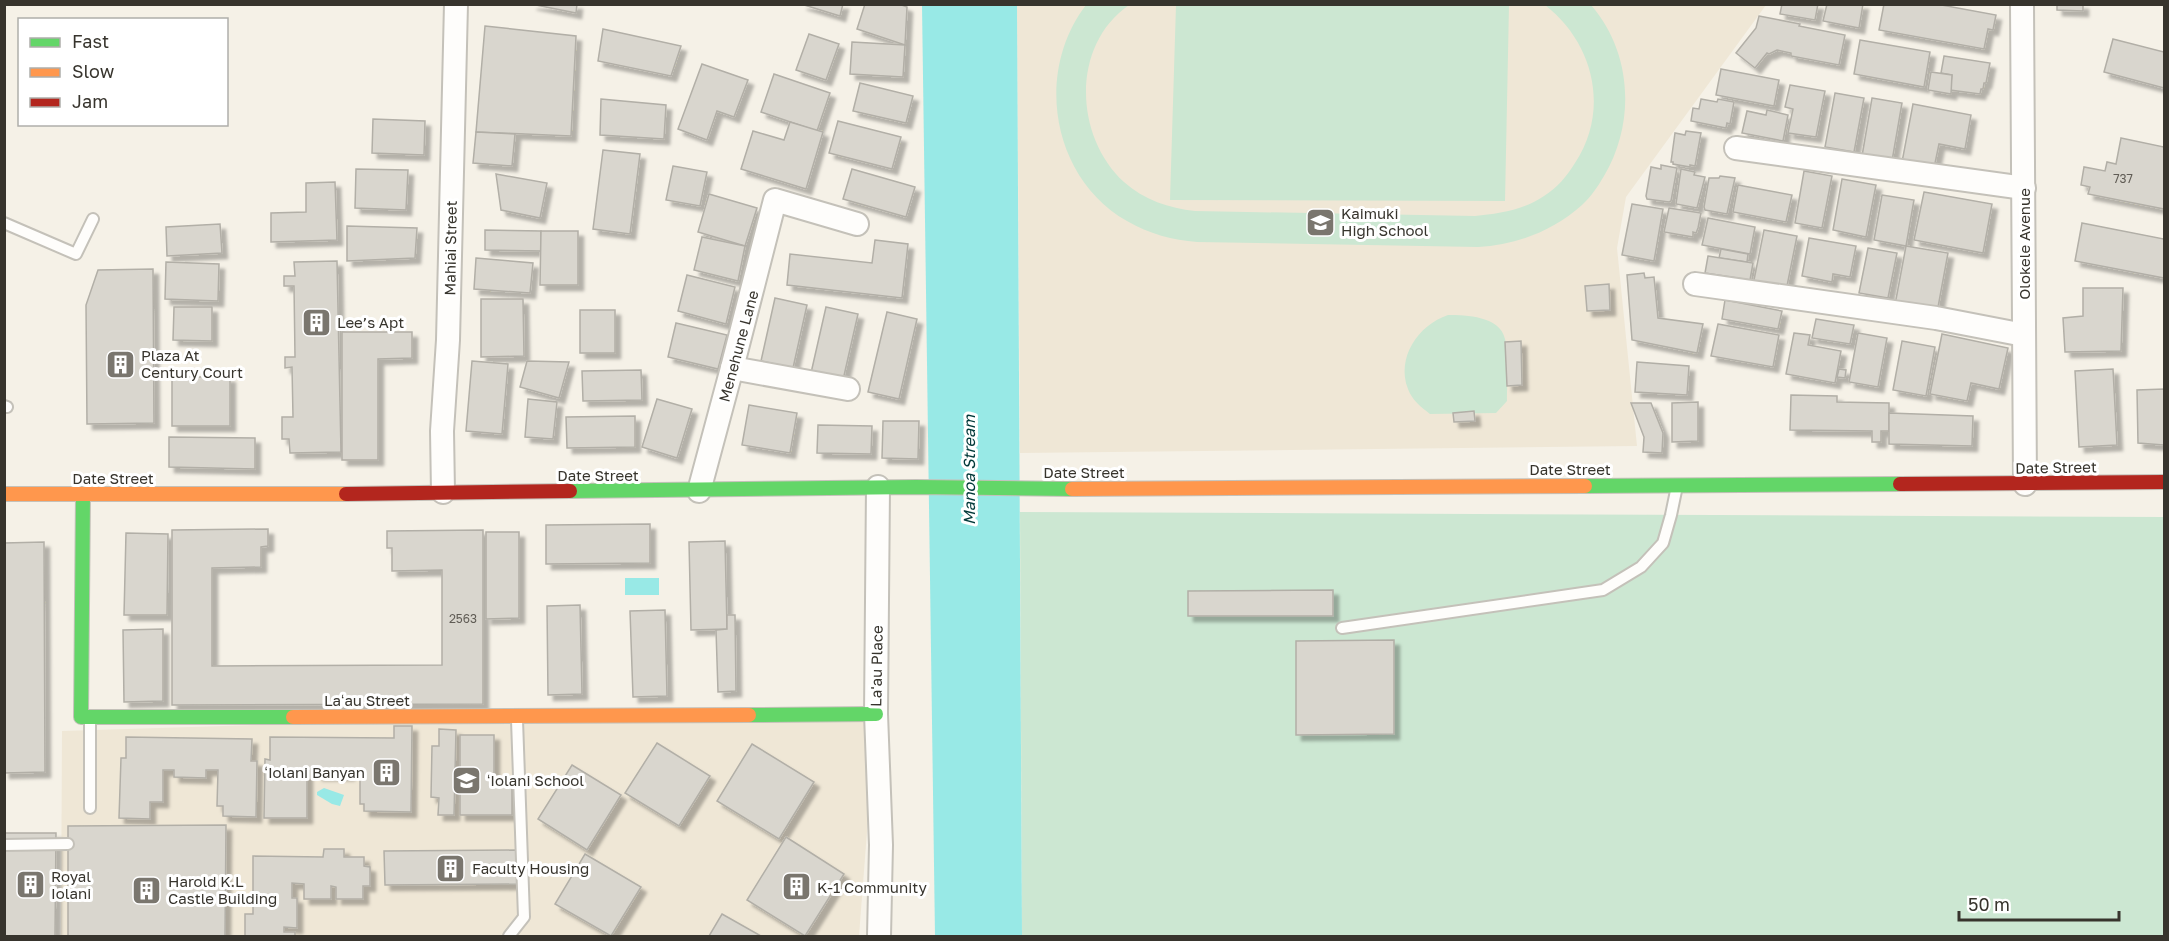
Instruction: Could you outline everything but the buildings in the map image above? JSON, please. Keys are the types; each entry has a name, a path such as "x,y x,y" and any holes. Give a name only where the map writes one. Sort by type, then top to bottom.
{"street":[{"name":"Mahiai Street","path":"443,492 442,431 448,340 456,4"},
{"name":"Olokele Avenue","path":"2022,4 2025,484"},
{"path":"1736,148 2024,188"},
{"name":"Menehune Lane","path":"699,491 775,200 857,224"},
{"path":"1695,284 1936,318 2024,335"},
{"path":"732,368 848,389"},
{"name":"Date Street","path":"4,494 699,491 878,487 1028,489 2164,482"},
{"name":"La'au Place","path":"878,487 876,714 881,845 879,936"},
{"path":"83,494 81,717 90,717"},
{"name":"Laʻau Street","path":"90,717 876,714"}],"lane":[{"path":"4,223 76,254 93,219"},
{"path":"1342,628 1603,590 1641,567 1663,543 1677,485"},
{"path":"90,717 90,808"},
{"path":"509,936 524,917 517,717"},
{"path":"4,845 69,844"}],"shaded area":[{"name":"Kaimuki High School","path":"1017,5 1766,5 1626,197 1617,248 1637,446 1020,453"},
{"name":"ʻIolani School","path":"876,714 859,936 61,936 62,731 517,717"}],"green space":[{"path":"1086,5 1129,5 1110,22 1097,43 1089,66 1086,91 1088,116 1096,141 1107,163 1124,182 1148,198 1176,208 1195,211 1475,216 1511,210 1536,201 1549,193 1575,163 1586,143 1592,121 1594,100 1592,78 1575,38 1562,21 1545,5 1591,5 1605,24 1622,66 1625,111 1621,133 1604,176 1585,202 1559,222 1520,240 1478,247 1197,242 1170,238 1135,226 1102,202 1082,179 1067,152 1059,122 1056,92 1060,61 1070,32"},
{"path":"1176,5 1509,5 1505,201 1170,200"},
{"path":"1448,315 1481,318 1490,321 1502,331 1507,353 1507,401 1496,413 1430,414 1417,403 1408,389 1405,366 1412,344 1427,326"},
{"path":"1020,512 2164,517 2164,936 1022,936"}],"water":[{"name":"Manoa Stream","path":"922,5 1017,5 1022,936 935,936"},
{"path":"625,578 659,578 659,595 625,595"},
{"path":"324,788 344,795 340,806 317,795 317,792"}],"traffic: fast":[{"path":"1585,486 1900,484"},
{"path":"570,491 916,487 1072,489"},
{"path":"83,494 81,717 293,717"},
{"path":"749,715 876,714"}],"traffic: slow":[{"path":"1072,489 1585,486"},
{"path":"4,494 346,494"},
{"path":"293,717 749,715"}],"traffic: jam":[{"path":"1900,484 2164,482"},
{"path":"346,494 570,491"}],"place":[{"name":"Kaimuki High School","path":"1320,222"},
{"name":"Lee’s Apt","path":"316,322"},
{"name":"Plaza At Century Court","path":"120,364"},
{"name":"ʻIolani Banyan","path":"386,772"},
{"name":"ʻIolani School","path":"466,780"},
{"name":"Faculty Housing","path":"451,868"},
{"name":"Royal Iolani","path":"30,885"},
{"name":"K-1 Community","path":"796,887"},
{"name":"Harold K.L Castle Building","path":"147,890"}]}
